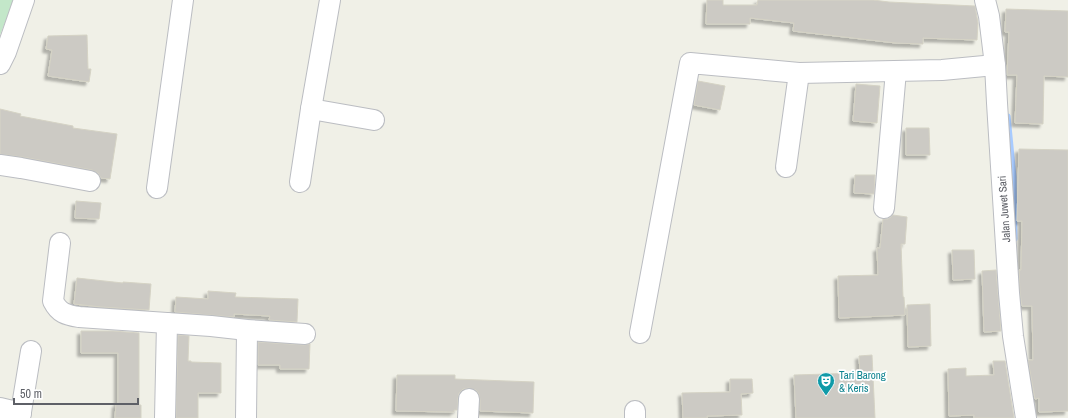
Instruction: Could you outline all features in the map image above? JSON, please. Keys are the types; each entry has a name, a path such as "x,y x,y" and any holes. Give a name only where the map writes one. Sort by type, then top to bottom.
{"street":[{"path":"0,64 6,52 24,0"},
{"path":"157,188 183,0"},
{"path":"300,182 330,0"},
{"name":"Jalan Juwet Sari","path":"981,0 989,16 995,65 1009,293 1013,336 1026,418"},
{"path":"640,333 690,64 799,73 942,70 995,65"},
{"path":"884,208 896,71"},
{"path":"786,167 799,73"},
{"path":"311,109 374,120"},
{"path":"0,165 90,182"},
{"path":"60,243 53,301 56,307 68,315 305,334"},
{"path":"165,418 167,323"},
{"path":"246,418 247,330"},
{"path":"0,408 20,415 31,351"}],"green space":[{"path":"0,0 14,0 0,35"}],"building":[{"path":"707,0 723,0 723,5 757,5 758,0 873,0 975,6 978,23 977,40 923,38 923,44 896,43 793,31 794,23 750,18 750,24 706,24"},
{"path":"1006,9 1068,11 1068,77 1044,76 1043,124 1015,123 1017,75 1007,75 1009,32 1005,32"},
{"path":"87,35 88,69 91,69 89,82 48,76 52,50 46,49 48,36"},
{"path":"698,81 725,86 720,110 694,105"},
{"path":"856,84 880,86 877,123 853,121"},
{"path":"0,109 21,114 20,116 73,126 73,128 117,134 110,179 101,178 98,173 92,170 0,154"},
{"path":"906,128 929,128 930,155 906,155"},
{"path":"1019,149 1068,150 1068,411 1039,412 1039,398 1035,399 1028,360 1033,360 1032,306 1022,306 1020,292 1019,270 1021,270 1022,221 1017,221"},
{"path":"855,175 875,175 874,194 854,193"},
{"path":"76,201 101,203 99,219 75,218"},
{"path":"893,215 907,217 905,244 901,244 905,315 839,318 838,276 878,275 877,248 880,248 883,219 888,219"},
{"path":"952,250 974,250 975,279 953,280"},
{"path":"996,270 1001,331 984,332 982,271"},
{"path":"77,278 123,283 151,284 149,310 74,304"},
{"path":"208,291 236,293 235,297 298,299 297,322 269,320 270,316 234,314 234,317 175,312 176,297 208,299"},
{"path":"930,304 931,346 908,347 907,305"},
{"path":"81,331 139,333 139,405 141,405 141,418 115,418 116,404 118,404 118,353 81,353"},
{"path":"178,335 189,336 188,361 221,363 221,393 198,393 198,418 176,418"},
{"path":"258,342 304,345 310,344 309,369 280,369 280,365 258,365"},
{"name":"Tari Barong & Keris","path":"872,355 875,418 796,418 794,375 860,373 859,356"},
{"path":"993,361 1005,361 1014,418 974,418 974,415 949,416 948,369 966,368 966,376 994,375"},
{"path":"397,375 455,375 455,379 534,382 533,413 480,411 479,394 476,390 469,388 463,389 459,393 457,410 454,410 454,412 396,411"},
{"path":"730,379 752,379 753,393 741,394 742,415 707,416 707,418 683,418 682,393 730,392"}],"waterway":[{"path":"1008,116 1014,177 1015,239"}],"place":[{"name":"Tari Barong & Keris","path":"826,396"}]}
